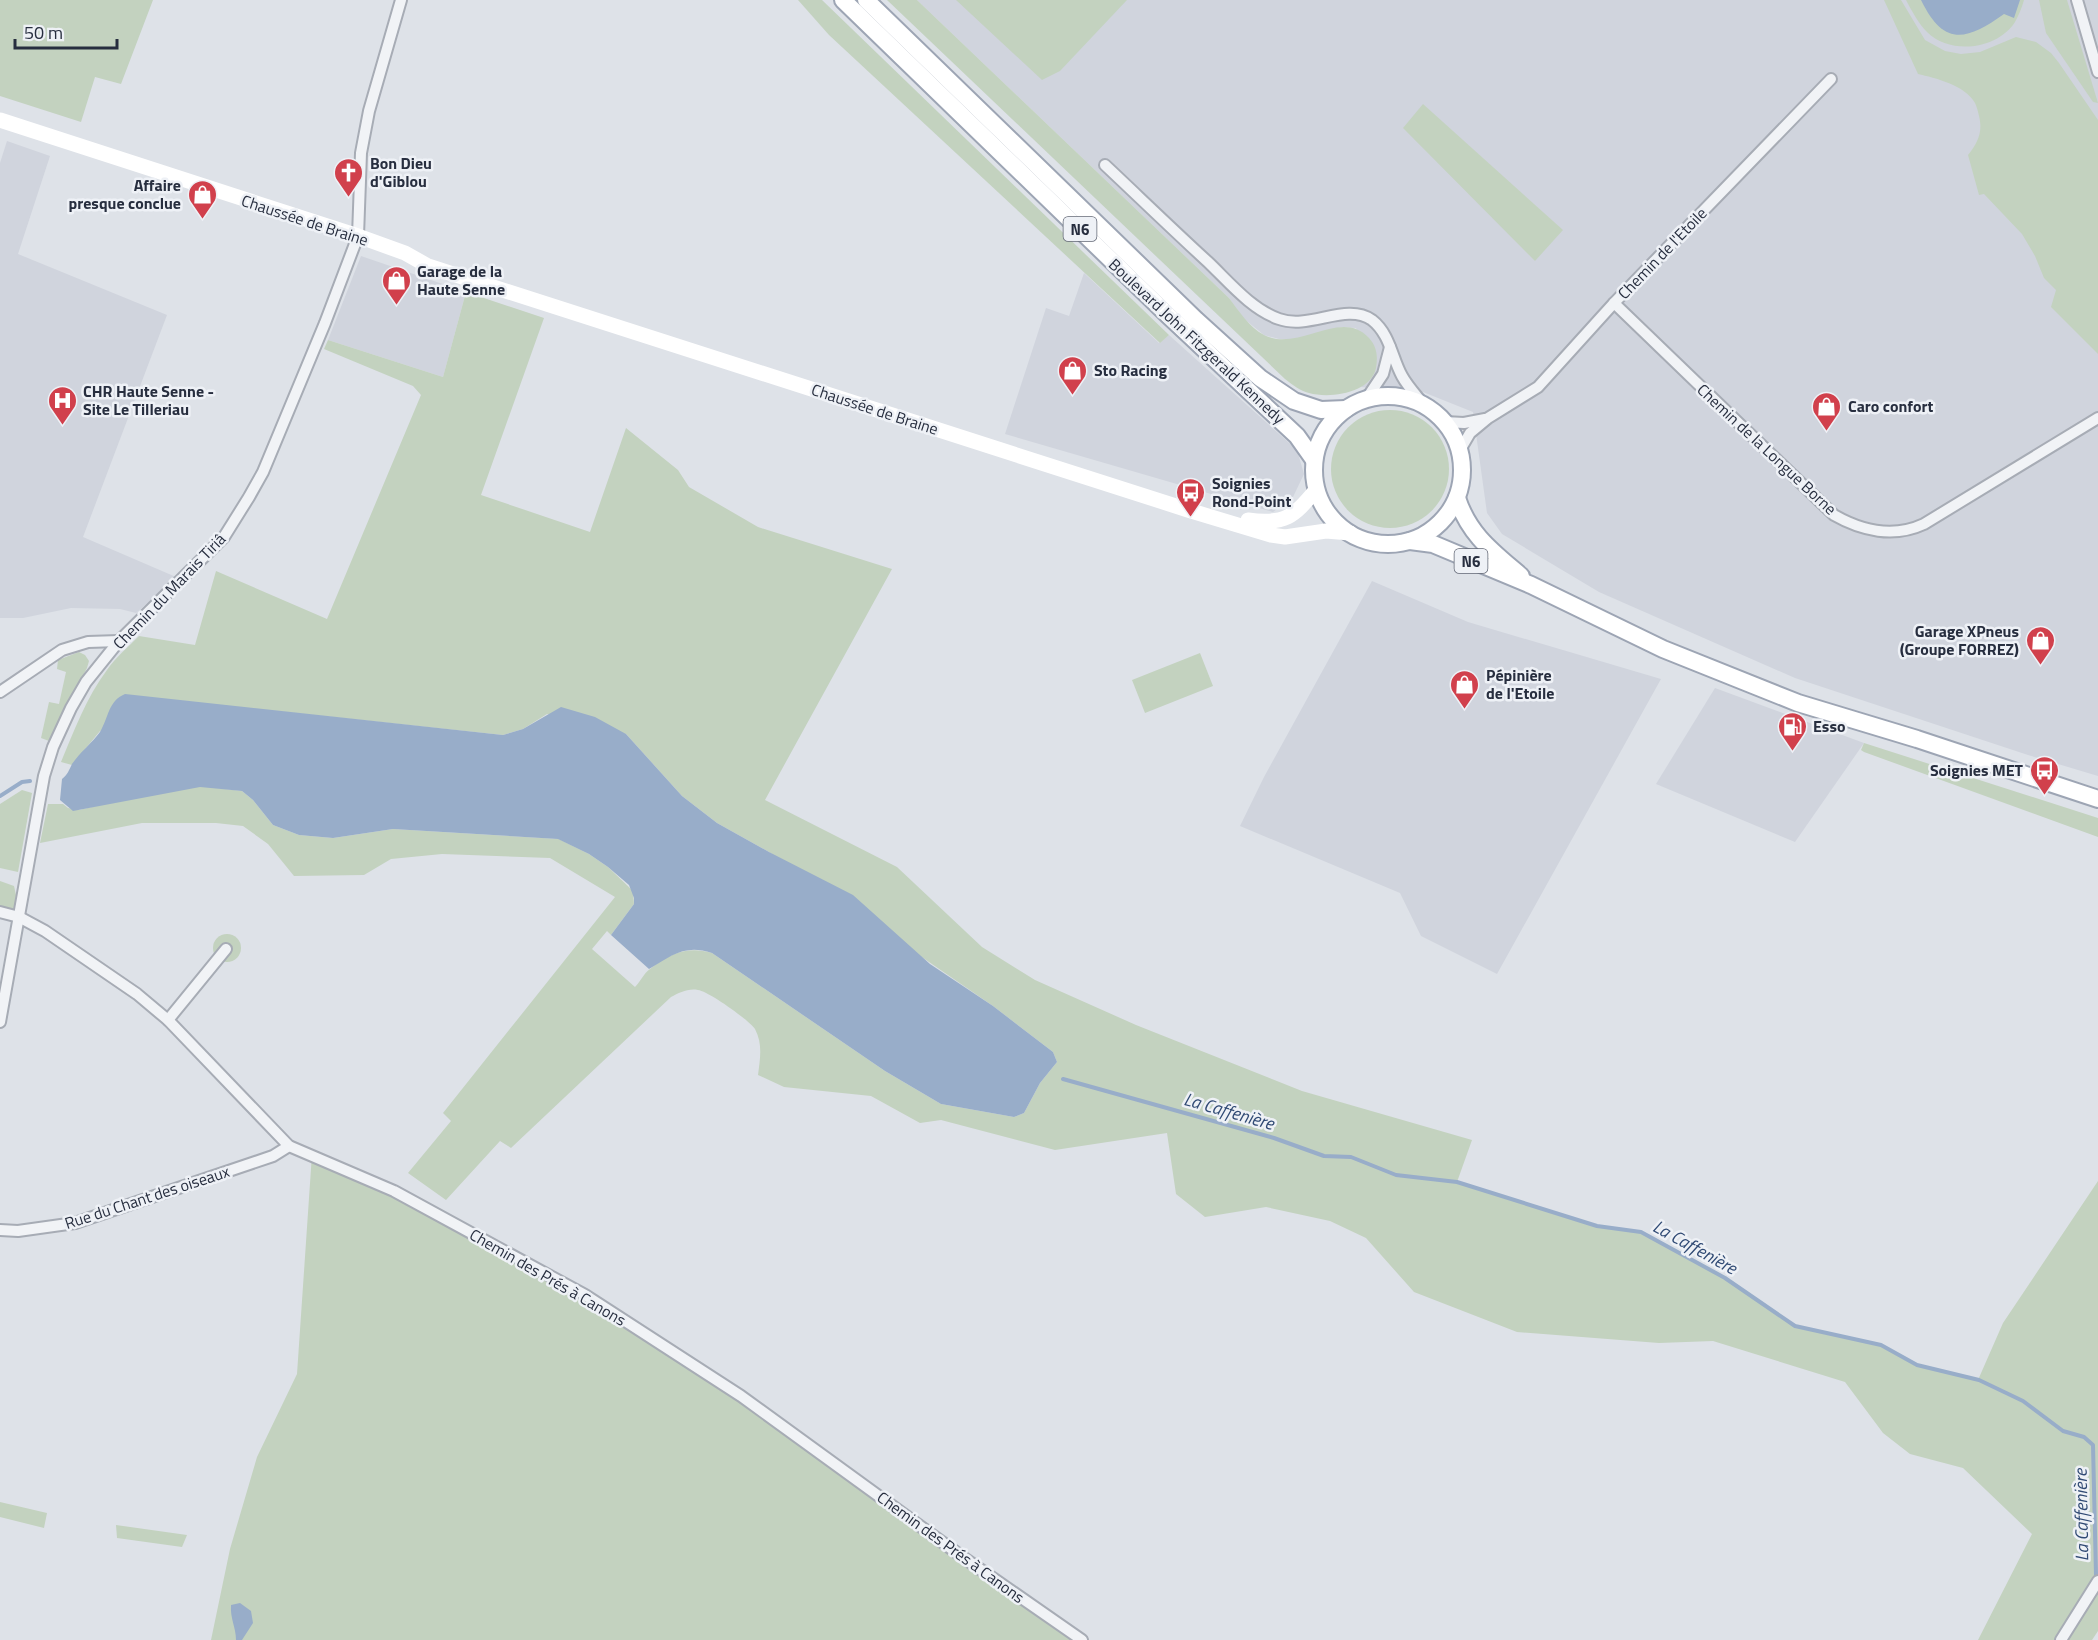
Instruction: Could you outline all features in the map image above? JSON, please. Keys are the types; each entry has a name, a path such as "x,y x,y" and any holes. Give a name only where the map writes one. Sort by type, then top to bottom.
{"main road":[{"name":"Boulevard John Fitzgerald Kennedy","path":"843,0 1169,316 1297,436 1314,460"},
{"name":"Boulevard John Fitzgerald Kennedy","path":"866,0 1196,320 1260,378 1294,401 1321,411 1346,409"},
{"name":"N6","path":"1410,541 1433,529 1451,510 1457,498 1462,474 1460,450 1445,422 1424,405 1396,396 1367,398 1336,417 1325,431 1314,460 1316,489 1328,514 1350,533 1363,540 1376,543 1393,544 1410,541 1433,544 1531,585 1663,650 1798,703 1917,739 2098,799"},
{"name":"N6","path":"1457,498 1461,512 1479,540 1531,585"}],"street":[{"name":"Chemin du Marais Tiriâ","path":"0,1022 44,776 53,747 86,682 119,641 224,537 263,472 325,323 358,236 361,153 369,111 400,0"},
{"path":"2077,0 2098,72"},
{"name":"Chemin de l'Etoile","path":"1460,450 1470,434 1488,418 1538,387 1614,303 1831,79"},
{"name":"Chaussée de Braine","path":"0,120 358,236 405,253 428,266 1271,535 1285,537 1326,531 1350,533"},
{"path":"1104,165 1258,307 1276,318 1304,323 1349,314 1363,316 1378,327 1385,336 1401,375 1424,405"},
{"name":"Chaussée de Braine","path":"405,253 434,257 1247,520 1282,521 1294,513 1316,489"},
{"name":"Chemin de la Longue Borne","path":"1614,303 1834,515 1853,526 1871,530 1903,530 1924,524 2098,418"},
{"path":"1367,398 1383,374 1390,347"},
{"name":"Chemin de l'Etoile","path":"1445,422 1464,423 1488,418"},
{"path":"0,692 63,650 88,642 119,641"},
{"name":"Chemin des Prés à Canons","path":"0,912 19,917 45,931 137,994 168,1020 289,1146 394,1191 585,1295 741,1396 964,1558 1082,1640"},
{"path":"168,1020 226,949"},
{"name":"Rue du Chant des oiseaux","path":"0,1230 18,1231 75,1223 273,1156 289,1146"},
{"path":"2061,1640 2098,1581"}],"shaded area":[{"path":"917,0 2098,0 2098,776 1795,678 1599,592 1502,534 1487,513 1473,412 1423,392 1361,387 1374,375 1356,328 1342,327 1296,339 1279,339 1264,335 1243,318 1229,298"},
{"name":"CHR Haute Senne - Site Le Tilleriau","path":"7,141 50,156 18,254 167,315 83,537 176,577 136,613 120,609 71,608 23,618 0,618 0,163"},
{"path":"361,256 466,292 443,377 328,340"},
{"path":"1084,273 1159,343 1169,335 1297,450 1304,474 1293,497 1273,512 1005,434 1046,308 1069,316"},
{"name":"Pépinière de l'Etoile","path":"1372,581 1468,622 1661,679 1497,974 1421,936 1400,893 1240,826 1264,777"},
{"path":"1715,688 1864,743 1795,842 1656,784"}],"green space":[{"path":"0,0 153,0 121,84 95,77 81,122 0,96"},
{"path":"798,0 822,0 1169,335 1160,343 829,35"},
{"path":"887,0 917,0 1229,298 1259,332 1277,339 1291,339 1332,328 1346,327 1358,330 1372,341 1375,348 1377,364 1373,376 1366,383 1349,392 1328,395 1306,392 1285,379"},
{"path":"956,0 1127,0 1060,71 1042,80"},
{"path":"1884,0 1901,0 1925,40 1945,51 1961,54 1980,52 2016,37 2036,42 2051,53 2059,63 2098,120 2098,354 2051,307 2056,290 2044,278 2022,234 1984,194 1979,195 1968,155 1980,132 1975,103 1957,87 1918,74"},
{"path":"1906,0 2024,0 2015,22 1997,39 1985,44 1960,46 1948,44 1927,32"},
{"path":"2039,0 2067,0 2098,103 2093,102 2046,33"},
{"path":"1423,104 1563,230 1535,261 1403,128"},
{"path":"466,292 544,318 481,495 590,532 626,428 678,470 689,487 758,527 892,569 765,800 897,867 982,947 1035,980 1136,1025 1302,1091 1472,1140 1457,1182 1597,1226 1641,1232 1725,1278 1795,1326 1881,1345 1917,1365 1978,1380 2003,1323 2098,1181 2098,1577 2058,1640 1978,1640 2032,1534 1963,1468 1910,1454 1883,1433 1845,1382 1713,1341 1659,1343 1517,1332 1414,1292 1366,1238 1330,1221 1266,1207 1205,1217 1176,1194 1167,1133 1055,1150 941,1120 920,1123 871,1096 784,1087 758,1075 760,1046 755,1029 728,1006 698,990 687,990 671,997 511,1148 500,1141 446,1200 408,1173 451,1121 443,1113 615,897 550,858 442,854 391,859 364,875 294,876 268,844 243,826 216,823 142,823 40,843 48,804 63,804 68,808 79,810 200,786 242,791 253,800 273,825 299,835 333,838 393,829 559,839 589,854 608,867 633,891 634,904 611,935 607,931 592,949 635,987 657,963 672,955 695,950 712,953 885,1071 941,1104 1014,1117 1024,1113 1040,1083 1057,1062 1053,1052 993,1006 769,852 717,823 682,796 626,734 547,714 523,729 503,735 227,706 100,731 72,765 61,762 93,692 114,661 139,636 195,645 216,571 327,619 421,395 413,386 324,349 328,340 443,377"},
{"path":"1390,410 1413,414 1432,427 1445,446 1449,469 1445,492 1432,511 1413,524 1390,528 1367,524 1348,511 1335,492 1331,469 1335,446 1348,427 1367,414"},
{"path":"79,652 89,661 87,668 49,741 41,738 49,702 59,704 66,672 57,669 58,660"},
{"path":"1200,653 1213,686 1145,713 1132,680"},
{"path":"1864,743 2098,818 2098,837 1864,752 1861,750"},
{"path":"22,790 32,793 18,872 0,868 0,804"},
{"path":"0,881 14,886 16,895 14,911 0,907"},
{"path":"227,934 237,938 241,948 237,958 227,962 217,958 213,948 217,938"},
{"path":"312,1154 443,1222 582,1299 746,1406 1077,1640 211,1640 230,1549 257,1457 297,1374"},
{"path":"0,1502 47,1513 44,1528 0,1517"},
{"path":"116,1525 187,1535 182,1547 117,1538"},
{"path":"2098,1592 2098,1631 2092,1640 2067,1640"}],"water":[{"path":"1921,0 2020,0 2014,18 2004,14 1978,30 1957,35 1938,26"},
{"path":"125,694 503,735 523,729 561,707 595,717 626,734 682,796 717,823 853,895 930,964 993,1006 1053,1052 1057,1062 1040,1083 1024,1113 1014,1117 941,1104 885,1071 712,953 686,951 649,969 611,935 634,904 629,885 589,854 558,839 393,829 333,838 299,835 273,825 253,800 242,791 200,787 73,811 60,800 62,779 75,760 100,732 115,701"},
{"path":"240,1603 251,1611 253,1623 242,1640 236,1640 231,1605"}],"waterway":[{"path":"0,796 22,782 30,781"},
{"name":"La Caffenière","path":"1063,1079 1274,1138 1324,1156 1351,1157 1396,1175 1457,1182 1597,1226 1641,1232 1725,1278 1795,1326 1881,1345 1917,1365 1979,1380 2023,1401 2063,1431 2084,1437 2093,1445 2096,1575"}],"place":[{"name":"Bon Dieu d'Giblou","path":"349,198"},
{"name":"Affaire presque conclue","path":"202,220"},
{"name":"Garage de la Haute Senne","path":"396,306"},
{"name":"Sto Racing","path":"1073,396"},
{"name":"CHR Haute Senne - Site Le Tilleriau","path":"62,426"},
{"name":"Caro confort","path":"1827,432"},
{"name":"Soignies Rond-Point","path":"1191,518"},
{"name":"Garage XPneus (Groupe FORREZ)","path":"2040,666"},
{"name":"Pépinière de l'Etoile","path":"1465,710"},
{"name":"Esso","path":"1792,752"},
{"name":"Soignies MET","path":"2044,796"}]}
